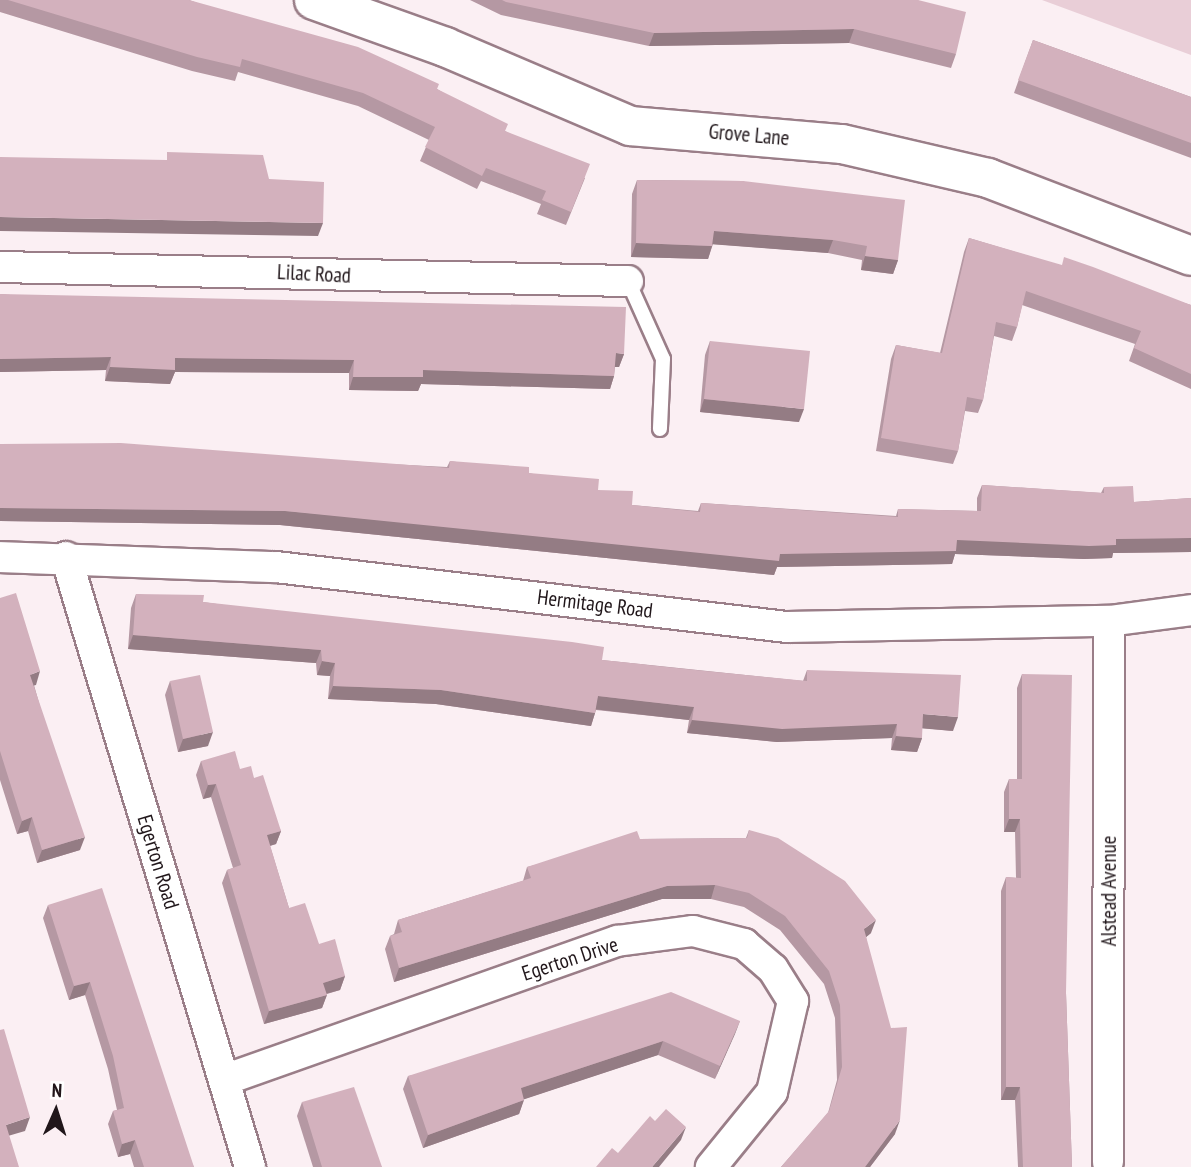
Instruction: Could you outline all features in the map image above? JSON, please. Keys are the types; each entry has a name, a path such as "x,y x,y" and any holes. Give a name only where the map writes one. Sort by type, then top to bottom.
{"street":[{"name":"Grove Lane","path":"314,0 362,6 631,126 842,144 988,178 1191,256"},
{"name":"Lilac Road","path":"0,267 628,281"},
{"name":"Hermitage Road","path":"0,557 194,560 432,582 787,627 1109,621 1191,610"},
{"name":"Egerton Road","path":"66,557 227,1079 250,1167"},
{"name":"Alstead Avenue","path":"1108,1161 1109,621"},
{"name":"Egerton Drive","path":"227,1079 617,941 693,931 744,943 773,969 793,1000 772,1092 711,1167"}],"lane":[{"path":"628,281 663,359 660,429"}],"shaded area":[{"path":"1042,0 1191,0 1191,55"}],"building":[{"path":"8,0 189,0 358,47 439,84 437,89 508,124 505,131 590,164 571,212 542,200 546,191 486,168 482,176 425,147 435,127 363,93 242,59 240,67 197,57"},
{"path":"502,0 918,0 966,12 956,54 854,29 654,33"},
{"path":"1033,40 1191,97 1191,143 1018,80"},
{"path":"167,152 263,155 269,179 324,182 323,223 0,217 0,157 167,160"},
{"path":"637,180 743,181 905,200 898,260 865,256 867,246 833,240 714,231 712,246 636,243"},
{"path":"969,238 1062,265 1064,257 1191,305 1191,374 1134,348 1141,331 1026,291 1017,327 996,322 983,400 967,397 958,451 881,438 896,345 942,353"},
{"path":"0,294 626,307 624,354 616,353 614,376 423,370 423,377 353,377 354,360 175,358 175,370 110,367 111,357 0,359"},
{"path":"710,341 810,351 804,409 704,399"},
{"path":"121,443 449,468 450,461 529,467 529,473 599,479 598,490 633,491 632,505 700,512 701,503 898,517 898,509 981,511 982,485 1104,493 1104,487 1133,486 1134,502 1191,498 1191,538 1116,539 1116,545 1089,546 957,540 956,551 780,554 779,561 285,511 0,508 0,444"},
{"path":"16,593 40,671 30,675 85,837 42,850 32,817 22,821 0,751 0,598"},
{"path":"136,594 204,595 203,602 572,642 604,647 602,660 705,671 807,681 807,670 961,675 958,717 923,714 922,738 896,736 897,724 782,729 692,720 694,707 598,696 595,713 441,690 333,686 335,663 322,661 321,650 133,635"},
{"path":"1022,674 1072,675 1066,993 1072,1167 1023,1167 1020,1087 1006,1087 1006,877 1021,878 1020,819 1009,819 1009,779 1022,779"},
{"path":"200,675 213,732 183,739 170,681"},
{"path":"235,751 240,769 251,766 254,778 263,775 281,831 267,835 289,908 305,903 319,944 335,939 345,976 323,983 327,995 269,1011 227,870 241,865 216,784 208,785 201,761"},
{"path":"749,830 778,838 845,881 876,920 864,929 891,1028 907,1027 900,1120 865,1167 781,1167 829,1111 842,1067 840,1005 829,971 785,916 749,893 715,885 667,886 399,968 390,936 402,932 398,920 531,878 527,867 637,831 640,839 747,838"},
{"path":"102,888 194,1167 144,1167 135,1140 122,1144 113,1111 124,1108 113,1056 90,982 74,986 48,905"},
{"path":"671,992 740,1021 720,1066 663,1041 521,1088 524,1100 428,1135 408,1076"},
{"path":"4,1029 30,1117 6,1125 19,1167 0,1167 0,1030"},
{"path":"354,1087 382,1167 322,1167 302,1102"},
{"path":"666,1109 686,1127 652,1167 596,1167 612,1148 618,1153 650,1116 655,1121"}]}
